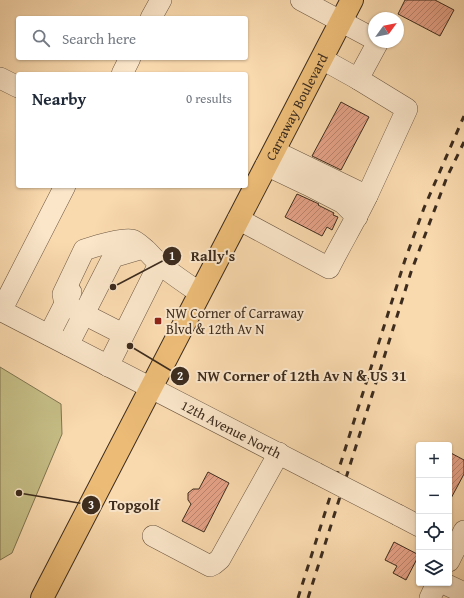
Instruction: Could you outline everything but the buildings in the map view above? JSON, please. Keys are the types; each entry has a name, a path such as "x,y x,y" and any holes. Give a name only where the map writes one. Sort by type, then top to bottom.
{"main road":[{"name":"Carraway Boulevard","path":"42,598 352,0"}],"street":[{"path":"152,16 161,0"},
{"path":"301,0 368,36"},
{"path":"358,79 375,48"},
{"path":"238,219 329,268 344,238 357,217 407,109 322,59"},
{"path":"123,72 129,60"},
{"path":"0,78 16,86"},
{"path":"270,158 367,196"},
{"path":"270,158 296,179 343,203 357,217"},
{"path":"296,179 305,191 339,210 343,216 344,238"},
{"path":"1,310 64,188"},
{"path":"49,335 88,257 100,245 133,240 159,264 200,293"},
{"path":"68,345 113,257 143,248"},
{"path":"108,366 159,264"},
{"path":"65,304 123,334"},
{"name":"12th Avenue North","path":"1,310 416,524"},
{"path":"153,536 210,566 214,564 220,559 279,453"},
{"path":"430,598 436,586"},
{"path":"449,586 464,593"}],"shaded area":[{"path":"0,367 61,404 62,434 12,553 0,560"}],"railway":[{"path":"298,598 405,260 424,208 464,116"},
{"path":"308,598 411,272 447,177 464,142"}],"place":[{"name":"Rally's","path":"113,287"},
{"name":"NW Corner of Carraway Blvd & 12th Av N","path":"158,321"},
{"name":"NW Corner of 12th Av N & US 31","path":"130,346"},
{"name":"Topgolf","path":"19,493"}]}
